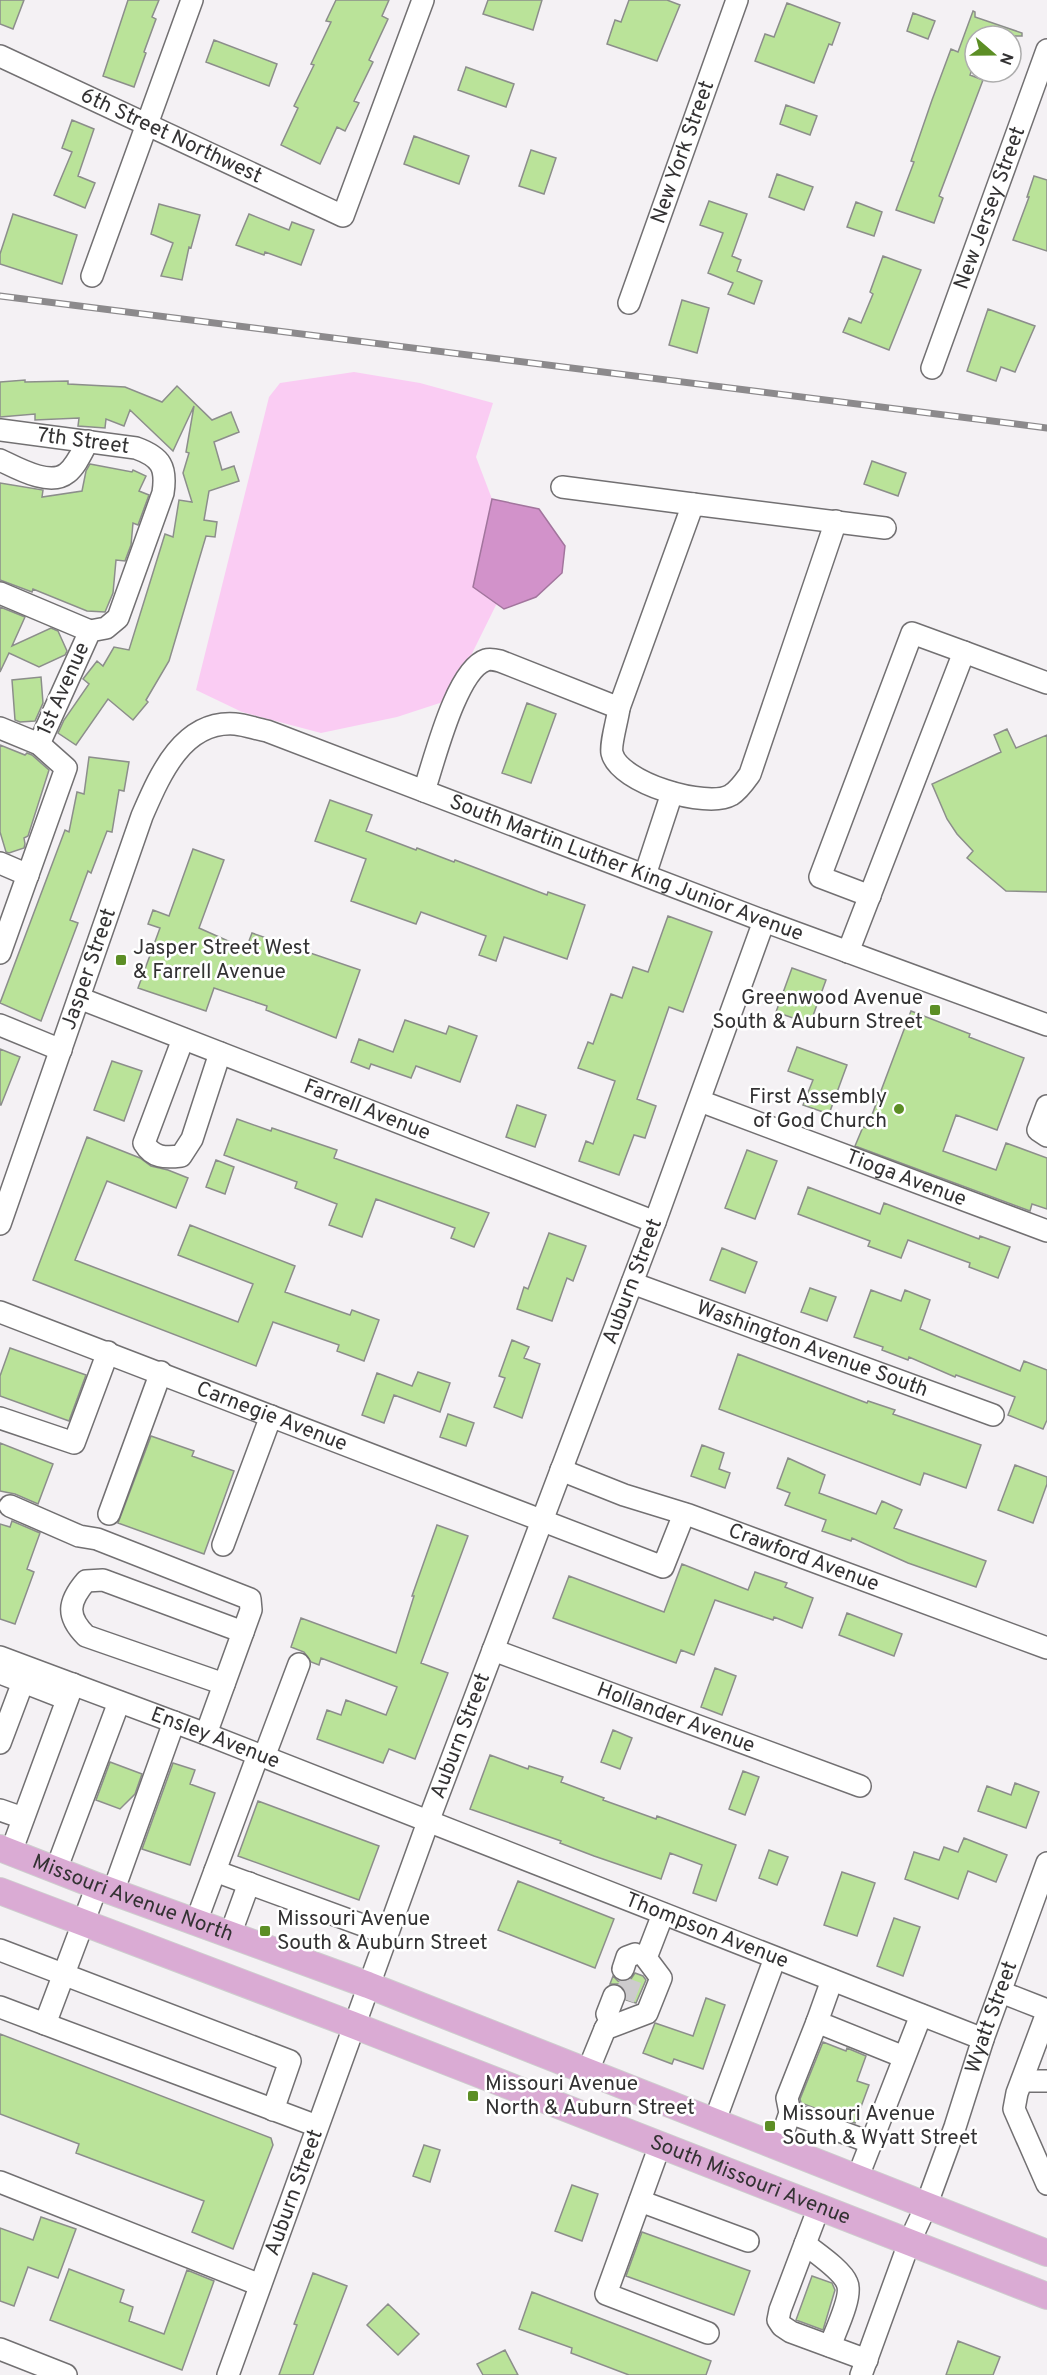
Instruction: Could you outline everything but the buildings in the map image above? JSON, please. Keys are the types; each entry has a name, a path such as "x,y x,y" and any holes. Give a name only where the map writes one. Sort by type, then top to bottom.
{"main road":[{"name":"Missouri Avenue North","path":"5,1850 368,1985"},
{"name":"Missouri Avenue North","path":"0,1891 353,2025"},
{"name":"South Missouri Avenue","path":"368,1985 1047,2253"},
{"name":"South Missouri Avenue","path":"353,2025 1047,2296"}],"street":[{"path":"92,276 192,0"},
{"name":"6th Street Northwest","path":"0,56 343,216 423,0"},
{"name":"New York Street","path":"629,303 737,0"},
{"name":"New Jersey Street","path":"932,368 1047,50"},
{"name":"7th Street","path":"0,430 136,448 150,453 161,464"},
{"path":"0,460 55,479 67,473 79,458 88,441"},
{"name":"1st Avenue","path":"0,953 66,768 39,744 90,631 106,628 118,618 163,493 165,478 161,464"},
{"path":"562,487 885,528"},
{"path":"693,504 620,708 611,752 618,766 638,778 672,793 716,799 731,795 742,786 750,774 836,521"},
{"path":"0,593 90,631"},
{"path":"870,896 820,877 912,633 1047,682"},
{"path":"848,952 964,652"},
{"path":"424,791 457,693 468,674 486,660 500,660 620,708"},
{"name":"South Martin Luther King Junior Avenue","path":"204,729 233,724 267,731 764,921 1047,1026"},
{"path":"0,728 39,744"},
{"name":"Jasper Street","path":"0,1224 142,816 161,774 182,744 204,729"},
{"path":"645,875 672,793"},
{"path":"0,863 28,875"},
{"name":"Auburn Street","path":"228,2375 353,2025 655,1222 764,921"},
{"name":"Farrell Avenue","path":"79,998 655,1222"},
{"path":"0,1025 61,1050"},
{"path":"183,1039 144,1143 149,1151 164,1158 181,1156 192,1139 220,1053"},
{"name":"Tioga Avenue","path":"700,1101 1047,1231"},
{"path":"1047,1106 1038,1130 1047,1136"},
{"name":"Washington Avenue South","path":"632,1283 993,1415"},
{"name":"Carnegie Avenue","path":"0,1312 663,1567 684,1514"},
{"path":"0,1418 74,1443 108,1352"},
{"path":"109,1515 161,1372"},
{"path":"223,1545 272,1416"},
{"name":"Crawford Avenue","path":"561,1470 624,1495 684,1514 1047,1648"},
{"path":"10,1506 79,1536 97,1539 250,1599 252,1605 206,1734"},
{"path":"224,1684 86,1636 75,1625 71,1614 77,1591 86,1581 103,1581 243,1632"},
{"name":"Hollander Avenue","path":"493,1650 860,1786"},
{"name":"Ensley Avenue","path":"0,1657 70,1691 119,1702 174,1722 428,1822"},
{"path":"196,1922 299,1664"},
{"path":"0,1673 23,1682 70,1691 23,1818 5,1850"},
{"path":"0,1743 23,1682"},
{"path":"56,1870 119,1702"},
{"path":"45,2024 83,1923 105,1889 174,1722"},
{"path":"0,1810 23,1818"},
{"name":"Thompson Avenue","path":"428,1822 984,2039"},
{"name":"Wyatt Street","path":"864,2367 909,2243 926,2206 955,2127 1047,1863"},
{"path":"215,1871 387,1934"},
{"path":"230,1935 249,1883"},
{"path":"607,2025 647,2013 661,1978 634,1963 663,1914"},
{"path":"0,1950 290,2061 273,2110"},
{"path":"714,2123 775,1958"},
{"path":"778,2148 790,2113 787,2098 832,1980"},
{"path":"1001,1992 1047,2012 1041,2046 1022,2081 1014,2109 1047,2184"},
{"path":"587,2073 607,2025 607,2014 619,1997"},
{"path":"0,2007 317,2127"},
{"path":"857,2179 921,2015"},
{"path":"817,2022 904,2057"},
{"path":"1022,2081 1047,2081"},
{"path":"790,2113 872,2143"},
{"path":"660,2145 606,2294 708,2333"},
{"path":"0,2182 260,2285"},
{"path":"640,2201 748,2241"},
{"path":"819,2207 778,2320 791,2332 830,2346 864,2367"},
{"path":"805,2244 842,2276 849,2291 830,2346"},
{"path":"0,2349 66,2375"}],"shaded area":[{"path":"354,372 420,383 493,403 476,457 492,499 473,586 497,603 449,700 397,717 321,733 242,712 196,690 269,397 280,383"},
{"path":"492,499 539,509 565,546 562,573 536,597 504,609 473,587"}],"tunnel":[{"path":"624,1999 634,1972"}],"railway":[{"path":"0,296 1047,428"}],"place":[{"name":"Jasper Street West & Farrell Avenue","path":"121,960"},
{"name":"Greenwood Avenue South & Auburn Street","path":"935,1010"},
{"name":"First Assembly of God Church","path":"899,1109"},
{"name":"Missouri Avenue South & Auburn Street","path":"265,1931"},
{"name":"Missouri Avenue North & Auburn Street","path":"473,2096"},
{"name":"Missouri Avenue South & Wyatt Street","path":"770,2126"}]}
